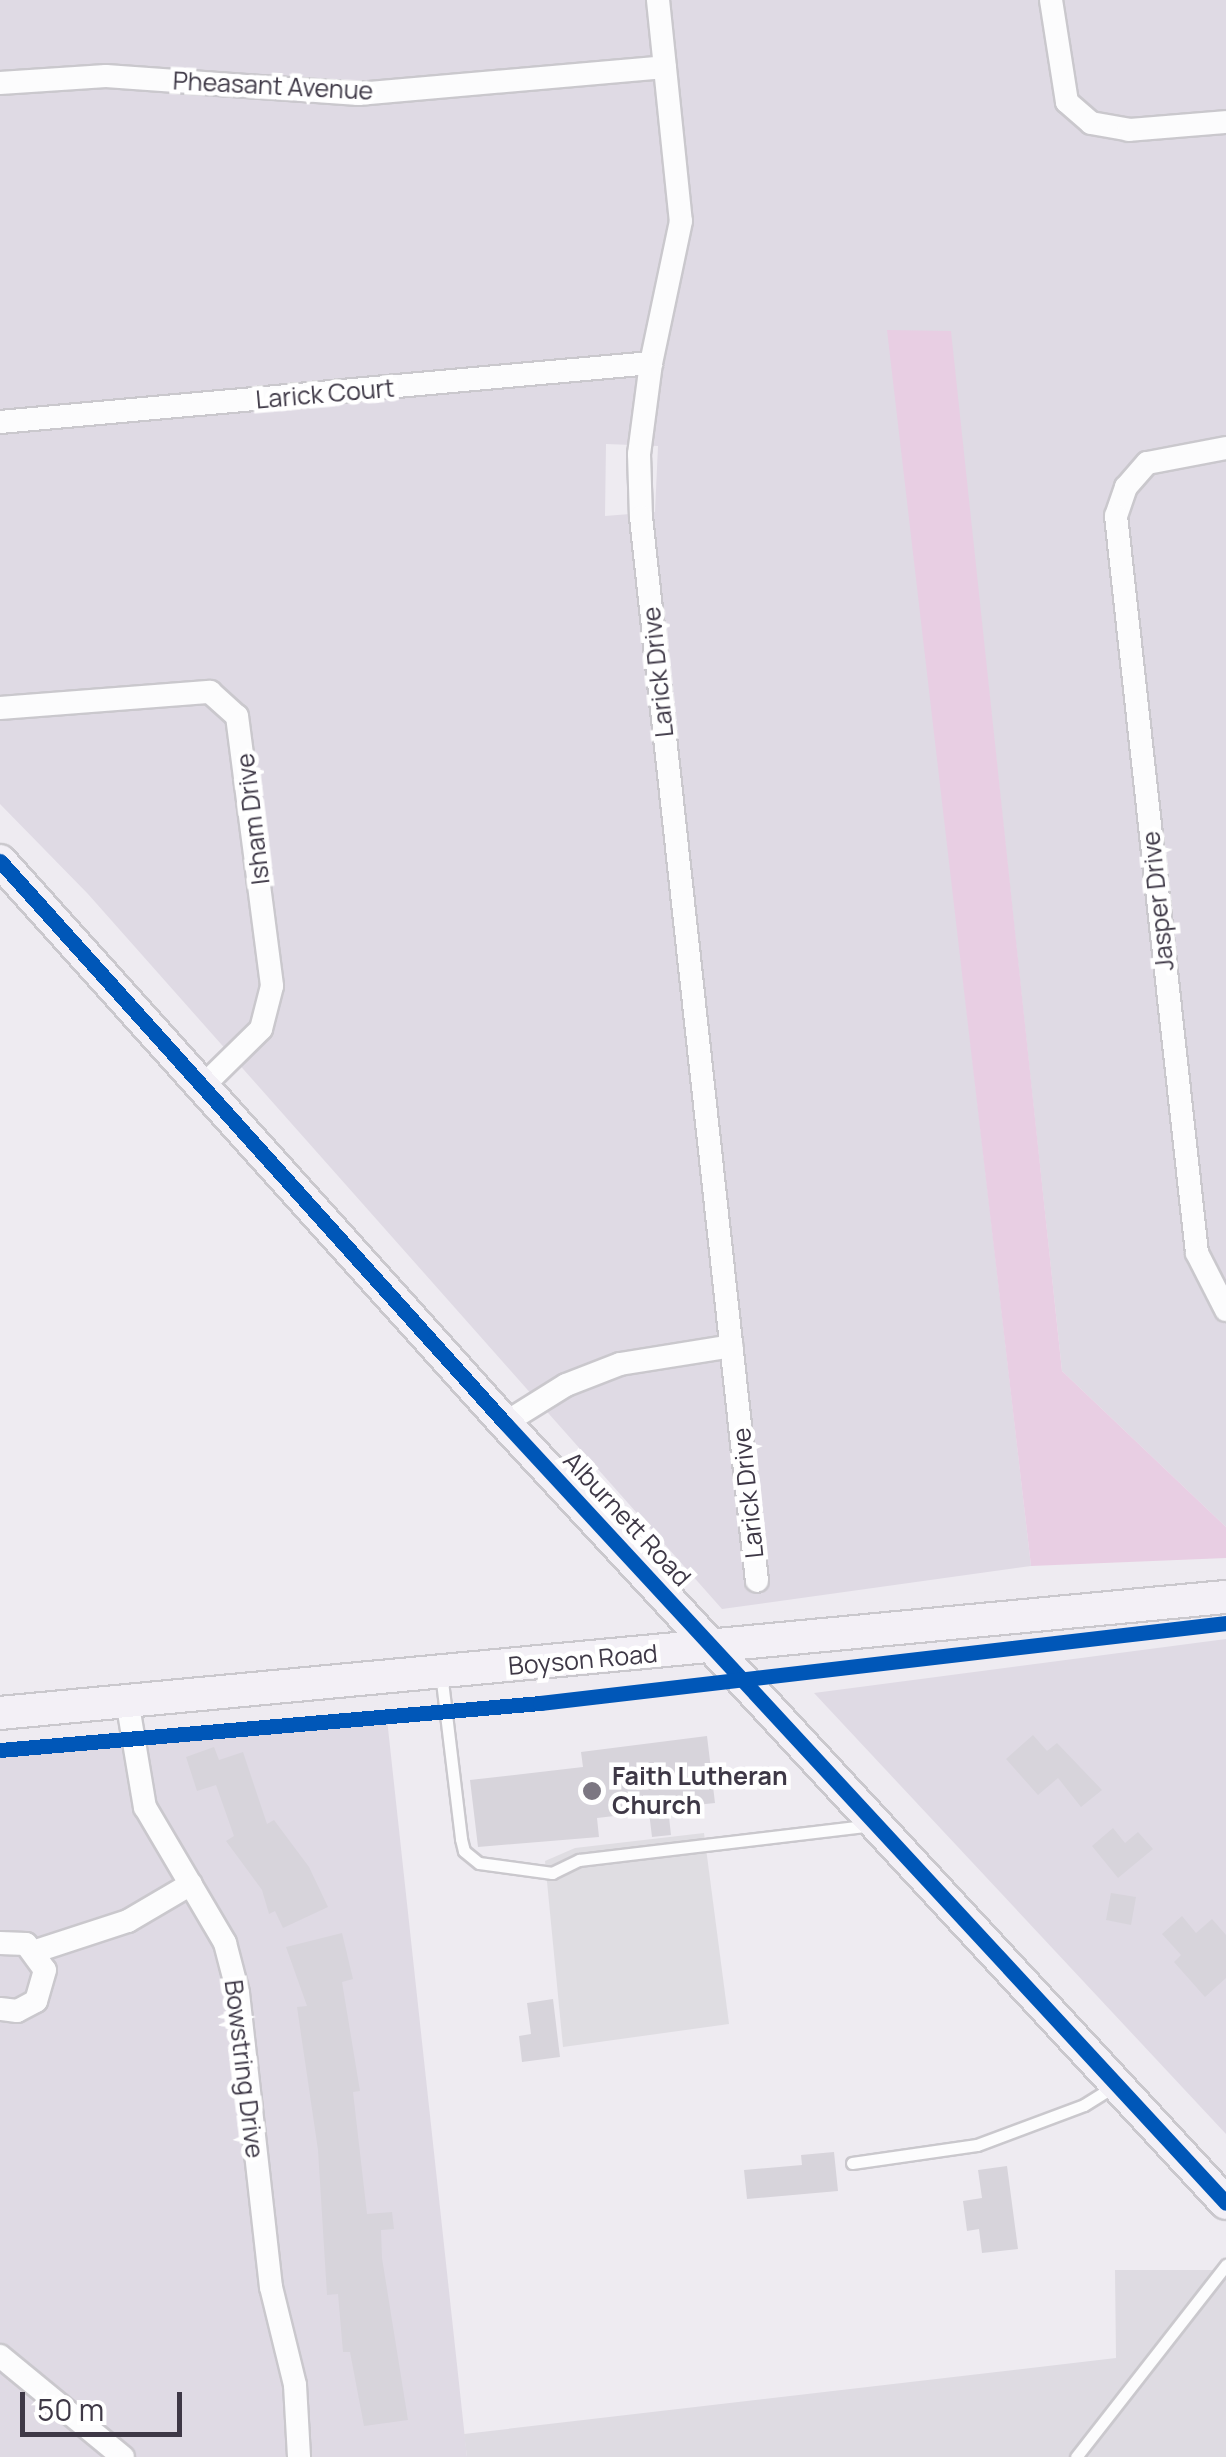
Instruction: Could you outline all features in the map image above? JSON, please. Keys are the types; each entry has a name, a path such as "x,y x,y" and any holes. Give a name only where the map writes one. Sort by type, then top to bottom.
{"street":[{"name":"Larick Drive","path":"658,0 681,220 651,364 639,454 641,516 757,1581"},
{"path":"1051,0 1067,102 1092,123 1130,130 1226,122"},
{"name":"Pheasant Avenue","path":"0,84 106,76 358,94 665,67"},
{"name":"Larick Court","path":"0,422 651,364"},
{"name":"Jasper Drive","path":"1226,448 1147,463 1126,487 1116,516 1197,1253 1226,1310"},
{"name":"Isham Drive","path":"0,708 210,692 238,716 272,986 261,1029 205,1084"},
{"name":"Alburnett Road","path":"0,861 205,1084 505,1423 1226,2203"},
{"path":"505,1423 566,1385 620,1364 732,1346"},
{"name":"Boyson Road","path":"0,1713 1226,1597"},
{"name":"Bowstring Drive","path":"126,1700 145,1807 225,1943 238,1993 271,2287 296,2385 299,2457"},
{"path":"0,1943 36,1951 128,1921 191,1884"},
{"path":"0,2009 27,2007 42,1992 46,1970 36,1951"},
{"path":"0,2356 123,2457"}],"lane":[{"path":"441,1672 461,1839 464,1852 479,1863 552,1873 579,1860 875,1824"},
{"path":"852,2163 978,2144 1084,2105 1116,2085"},
{"path":"1074,2456 1226,2265"}],"shaded area":[{"path":"0,0 1226,0 1226,1527 1062,1371 950,331 899,422 1031,1566 722,1609 88,894 0,804","holes":["606,444 658,446 655,512 605,516"]},
{"path":"887,330 951,331 1062,1371 1226,1527 1226,1558 1031,1566"},
{"path":"1226,1639 1226,2134 814,1693"},
{"path":"387,1719 467,2457 0,2457 0,1753"},
{"path":"704,1833 729,2024 563,2047 545,1861 575,1848"},
{"path":"1115,2270 1226,2270 1226,2457 467,2457 464,2434 1116,2358"}],"building":[{"path":"1033,1735 1047,1751 1057,1743 1102,1790 1081,1807 1058,1778 1038,1795 1006,1759"},
{"name":"Faith Lutheran Church","path":"707,1736 715,1803 668,1808 671,1835 652,1837 649,1812 597,1818 599,1837 478,1847 470,1780 583,1767 581,1752"},
{"path":"214,1747 219,1760 243,1752 267,1824 274,1820 309,1867 328,1907 283,1928 275,1911 269,1914 262,1890 226,1841 234,1836 216,1785 197,1791 186,1757"},
{"path":"1113,1828 1125,1843 1138,1832 1153,1849 1118,1878 1092,1846"},
{"path":"1111,1893 1136,1897 1131,1925 1106,1920"},
{"path":"1182,1916 1196,1933 1212,1919 1226,1935 1226,1978 1205,1997 1174,1962 1181,1955 1162,1934"},
{"path":"342,1933 353,1979 342,1982 360,2091 353,2092 367,2214 392,2212 394,2229 381,2230 382,2258 408,2420 364,2426 350,2352 343,2352 338,2294 327,2295 318,2150 297,2007 307,2006 286,1947"},
{"path":"553,1999 560,2057 522,2062 519,2036 531,2034 527,2003"},
{"path":"834,2152 838,2191 747,2199 744,2170 802,2165 801,2155"},
{"path":"1007,2166 1018,2249 982,2253 979,2229 967,2231 963,2201 982,2198 978,2170"}],"cycle path":[{"path":"0,861 505,1423 1226,2203"},
{"path":"0,1750 540,1703 1226,1623"}],"place":[{"name":"Faith Lutheran Church","path":"592,1791"}]}
